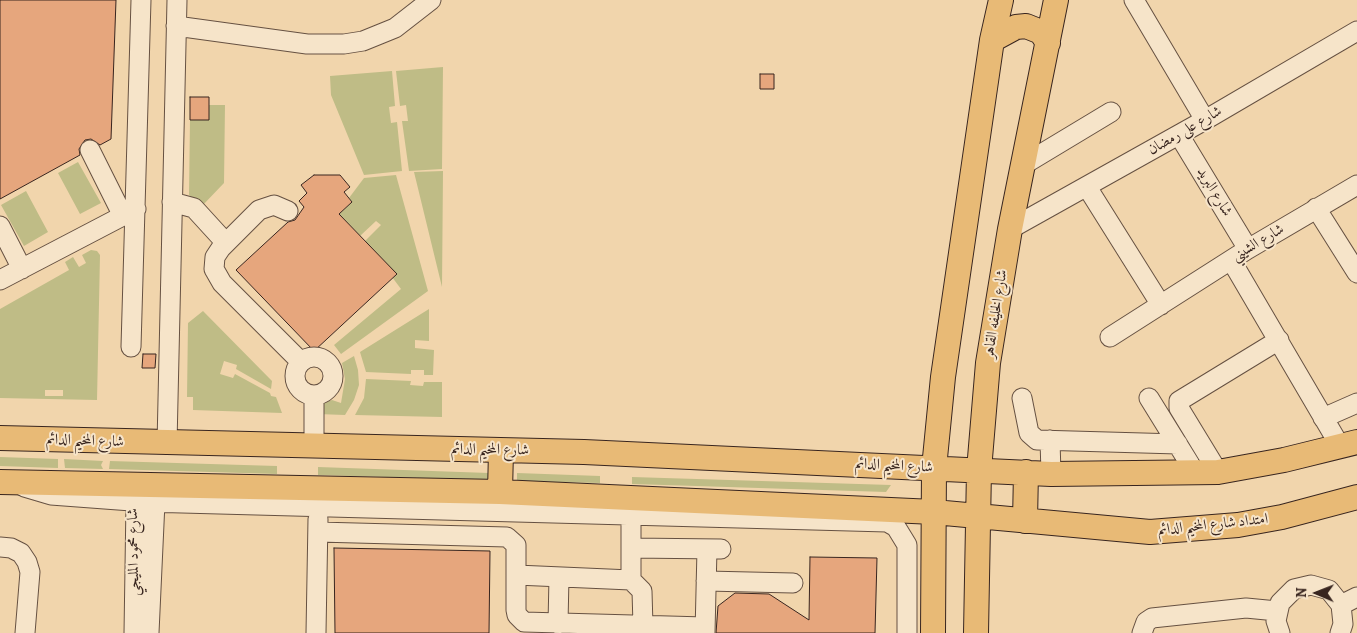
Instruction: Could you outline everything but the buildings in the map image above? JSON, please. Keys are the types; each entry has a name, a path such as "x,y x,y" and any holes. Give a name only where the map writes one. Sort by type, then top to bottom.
{"main road":[{"path":"933,633 934,468 943,377 992,40 1001,0"},
{"name":"شارع الخليفه القاهر","path":"976,633 979,470 988,362 1010,229 1056,0"},
{"path":"992,40 1016,27 1026,26 1041,32 1048,43"},
{"name":"شارع المخيم الدائم","path":"0,438 167,444 502,451 979,470"},
{"path":"979,470 1051,474 1208,473 1284,460 1348,444"},
{"path":"499,502 502,451"},
{"path":"1025,521 1026,472"},
{"path":"7,482 499,502 934,512 977,516"},
{"name":"امتداد شارع المخيم الدائم","path":"977,516 1150,532 1194,530 1282,517 1357,497"}],"street":[{"path":"131,347 129,212 141,0"},
{"path":"167,444 177,0"},
{"path":"176,26 307,44 344,44 362,41 395,28 431,0"},
{"path":"1134,0 1205,120"},
{"name":"شارع على رمضان","path":"1010,229 1179,135 1357,31"},
{"path":"1023,165 1112,112"},
{"name":"شارع البريد","path":"1179,135 1248,249"},
{"path":"90,150 129,212"},
{"name":"شارع الشيني","path":"1110,337 1248,249 1357,185"},
{"path":"1087,187 1161,305"},
{"path":"172,202 194,208 226,243"},
{"path":"288,211 281,206 266,206 226,243 215,258 214,269 219,279 301,362"},
{"path":"1316,208 1357,273"},
{"path":"0,280 129,212"},
{"path":"0,226 22,269"},
{"path":"1231,260 1323,418 1348,444"},
{"path":"1208,473 1179,408 1179,401 1279,340"},
{"path":"318,357 326,361 333,370 332,385 328,391 314,396 303,392 296,384 295,372 301,362 309,358 318,357"},
{"path":"314,396 314,447"},
{"path":"1022,398 1029,433 1037,440 1178,444"},
{"path":"1149,398 1178,444 1208,473"},
{"path":"1323,418 1357,403"},
{"path":"1050,440 1051,474"},
{"name":"شارع محمود المليجي","path":"7,482 51,495 136,502 134,633"},
{"path":"136,502 319,508 499,502 631,516 887,522 896,527 907,545 907,633"},
{"path":"149,633 155,502"},
{"path":"498,536 499,502"},
{"path":"316,633 319,508"},
{"path":"631,516 631,580"},
{"path":"318,532 498,536 511,538 516,545 516,610 520,620 529,623 705,630 706,581 714,549 631,548"},
{"path":"0,547 16,550 27,562 30,572 25,633"},
{"path":"516,575 631,580 642,591 642,626"},
{"path":"558,624 559,577"},
{"path":"706,581 793,583"},
{"path":"1280,633 1276,621 1277,611 1286,595 1302,586 1311,585 1329,590 1349,600 1340,633"},
{"path":"1142,633 1146,622 1152,618 1246,608 1277,611"}],"shaded area":[{"path":"443,67 442,169 409,171 402,121 408,121 406,105 400,106 396,71"},
{"path":"392,71 395,106 389,107 391,123 397,122 402,171 364,175 331,95 330,76"},
{"path":"209,105 225,105 224,183 202,206 189,195 190,120 209,120"},
{"path":"78,162 101,203 80,214 58,173"},
{"path":"443,171 442,287 414,172"},
{"path":"396,175 428,291 341,354 334,345 401,289 365,241 381,225 376,221 360,236 339,214 352,202 349,198 364,178"},
{"path":"26,191 48,232 24,246 1,205"},
{"path":"91,250 97,251 100,255 97,400 0,398 0,309 69,270 65,262 73,257 79,267 86,263 82,255","holes":["45,390 63,390 63,396 45,396"]},
{"path":"429,309 429,341 415,340 415,348 434,350 433,375 424,375 424,370 411,370 411,374 366,372 360,352"},
{"path":"203,311 272,381 271,389 236,369 237,365 224,361 220,374 233,378 235,374 270,393 271,396 276,397 282,413 193,410 193,397 187,397 188,323"},
{"path":"354,356 358,370 359,385 354,400 345,415 317,414 324,403 332,400 341,403 345,379 342,363"},
{"path":"366,379 411,381 410,385 423,386 424,382 442,382 442,417 355,415 364,398"},
{"path":"0,457 58,459 58,468 0,466"},
{"path":"64,459 103,461 101,465 103,469 65,468"},
{"path":"110,461 277,466 277,474 109,469"},
{"path":"318,467 489,473 489,480 318,475"},
{"path":"517,473 600,476 600,483 517,481"},
{"path":"632,477 891,485 886,492 632,484"}]}
